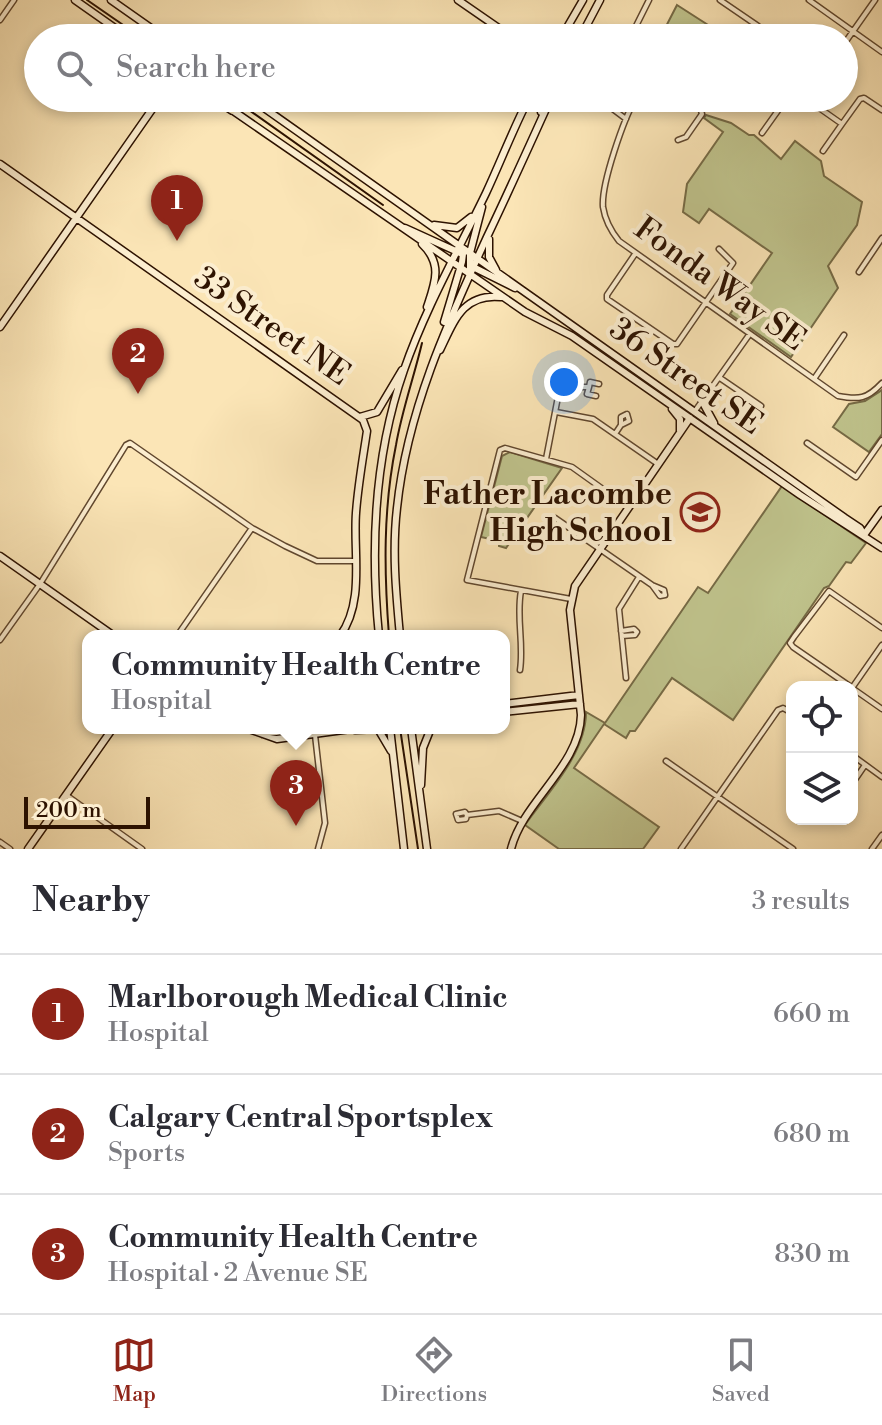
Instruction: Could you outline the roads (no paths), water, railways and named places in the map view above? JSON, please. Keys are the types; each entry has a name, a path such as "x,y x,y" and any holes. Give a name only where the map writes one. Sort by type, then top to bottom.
{"main road":[{"path":"75,0 109,24"},
{"path":"111,0 145,24"},
{"path":"458,0 493,24"},
{"path":"569,24 583,0"},
{"path":"587,24 600,0"},
{"path":"572,24 575,14"},
{"path":"0,327 150,112"},
{"path":"235,112 453,261 465,260"},
{"path":"270,112 431,224 465,260"},
{"path":"444,330 475,213 523,112"},
{"path":"478,258 542,112"},
{"name":"33 Street NE","path":"0,164 360,417"},
{"path":"400,630 394,554 397,508 411,430 486,191"},
{"path":"431,224 457,228 475,213"},
{"path":"402,227 413,229 522,291"},
{"path":"490,232 489,257 498,272"},
{"path":"411,233 431,254 436,265 436,283 425,318"},
{"name":"36 Street SE","path":"465,260 478,258 800,495 882,548"},
{"name":"36 Street SE","path":"465,260 504,298 572,336 668,403 716,426 860,528 864,535"},
{"path":"378,630 374,586 374,522 385,440 404,368 453,261"},
{"path":"432,361 455,321 471,301 485,297 504,298"},
{"path":"344,630 354,604 356,508 367,431 360,417 377,412 404,368"},
{"path":"702,401 716,426"},
{"path":"668,403 680,419 680,432"},
{"path":"511,849 522,821 576,742 581,722 571,599 575,586 692,415"},
{"path":"864,535 882,510"},
{"path":"0,556 105,630"},
{"path":"510,703 579,695"},
{"path":"510,711 580,704"},
{"path":"28,849 109,734"},
{"path":"263,734 277,739 303,734"},
{"path":"381,734 393,754"},
{"path":"391,734 404,849"},
{"path":"412,734 427,849"},
{"path":"420,796 423,748 429,734"}],"street":[{"path":"0,20 14,0"},
{"path":"637,24 649,0"},
{"path":"720,0 755,24"},
{"path":"809,0 843,24"},
{"path":"858,24 873,2 866,0"},
{"path":"858,35 882,52"},
{"path":"858,102 864,98 882,110"},
{"path":"617,112 626,119"},
{"name":"Fonda Way SE","path":"629,112 603,203 606,221 613,233 635,254 838,396 858,400 870,396 882,384"},
{"path":"678,140 686,137 701,112"},
{"path":"762,133 777,112"},
{"path":"825,112 842,124"},
{"path":"823,151 851,112"},
{"path":"859,272 882,238"},
{"path":"635,254 607,299 677,344 733,263 719,249"},
{"path":"692,415 749,335"},
{"path":"813,379 844,335"},
{"path":"546,459 562,376 577,385 588,387"},
{"path":"720,378 761,406"},
{"path":"596,396 587,394 588,387 590,382 599,384"},
{"path":"556,412 593,419 658,464"},
{"path":"615,434 621,425"},
{"path":"807,443 856,477 882,440"},
{"path":"0,640 40,584 130,443 252,528 317,561 354,561"},
{"path":"571,599 470,582 467,576 500,450 505,448 572,467 628,507"},
{"path":"540,547 543,533 555,518 652,585"},
{"path":"181,630 252,528"},
{"path":"626,678 620,604 639,577"},
{"path":"520,670 523,654 519,611 521,591"},
{"path":"842,681 790,643 829,591 882,628"},
{"path":"857,681 882,645"},
{"path":"858,692 882,709"},
{"path":"681,849 778,710 786,710"},
{"path":"314,734 325,823 318,849"},
{"path":"858,760 882,777"},
{"path":"666,761 793,849"},
{"path":"858,775 865,765"},
{"path":"66,795 142,849"},
{"path":"467,815 499,811 522,821"},
{"path":"872,849 881,837"},
{"path":"0,842 10,849"}],"tram line":[{"path":"87,0 122,24"},
{"path":"252,112 383,205"},
{"path":"389,630 386,564 389,493 399,432 422,343"},
{"path":"401,734 418,849"}],"place":[{"name":"Marlborough Medical Clinic","path":"177,241"},
{"name":"Calgary Central Sportsplex","path":"138,394"},
{"name":"Father Lacombe High School","path":"700,512"},
{"name":"Community Health Centre","path":"296,826"}]}
